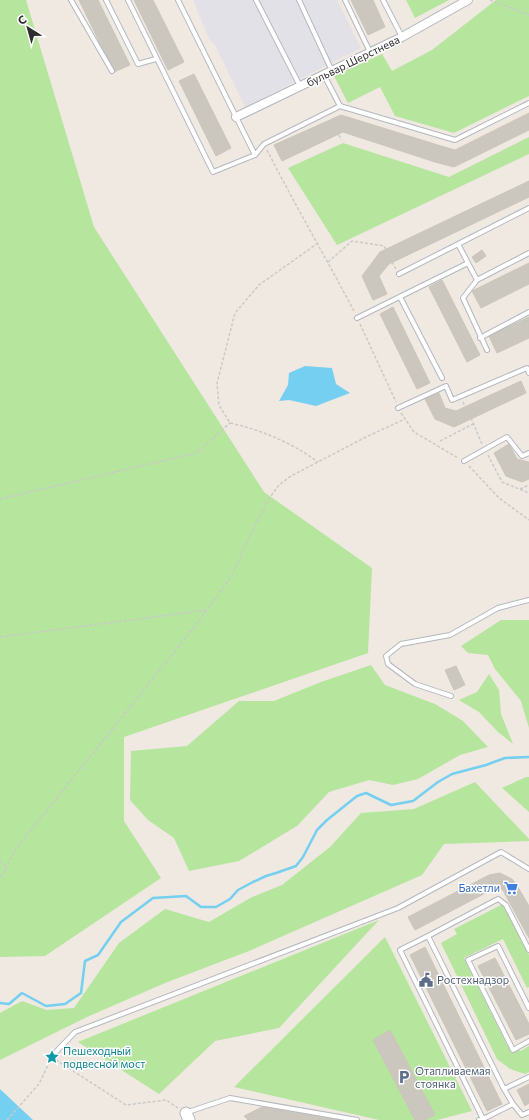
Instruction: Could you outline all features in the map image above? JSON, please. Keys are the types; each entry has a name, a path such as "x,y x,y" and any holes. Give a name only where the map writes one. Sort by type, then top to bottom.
{"street":[{"name":"бульвар Шерстнева","path":"236,117 402,37 468,0"}],"lane":[{"path":"71,0 112,71"},
{"path":"106,0 138,64 156,59"},
{"path":"128,0 213,172 255,155 264,144 340,106 455,140 529,103"},
{"path":"178,0 255,155"},
{"path":"256,0 300,86"},
{"path":"299,0 332,71"},
{"path":"345,0 370,52"},
{"path":"383,0 402,37"},
{"path":"324,75 340,106"},
{"path":"399,274 529,208"},
{"path":"458,244 477,280"},
{"path":"487,350 480,338 463,298 477,280 529,253"},
{"path":"357,318 468,263"},
{"path":"400,297 442,378"},
{"path":"480,338 529,312"},
{"path":"398,408 446,386 452,400 527,368 529,373"},
{"path":"464,461 507,437 522,456 529,453"},
{"path":"451,696 415,684 388,664 386,656 401,644 450,635 498,608 529,600"},
{"path":"51,1057 74,1032 398,908 501,852 529,870"},
{"path":"513,1104 481,1119 400,950 498,899 506,905 529,950"},
{"path":"428,936 504,1090 522,1115 529,1112"},
{"path":"529,1008 498,946 468,960 513,1050 529,1041"},
{"path":"524,997 529,994"},
{"path":"504,1090 529,1077"},
{"path":"187,1116 230,1098 357,1120"}],"path":[{"path":"490,0 529,14"},
{"path":"339,135 341,140"},
{"path":"264,144 297,209 318,243 357,318 398,408 414,432 464,461 499,498 529,520"},
{"path":"328,262 352,241 384,246 386,249"},
{"path":"318,243 259,285 235,313 217,383 219,405 230,423 250,427 276,438 318,462"},
{"path":"471,418 502,482 529,493"},
{"path":"0,877 15,850 207,610 231,577 268,500 279,485 291,476 366,437 405,419"},
{"path":"0,499 196,453 230,423"},
{"path":"440,441 474,424"},
{"path":"520,489 529,485"},
{"path":"0,636 207,610"},
{"path":"0,861 6,867"},
{"path":"7,1120 39,1084 51,1057 126,1105 166,1100 187,1116"}],"shaded area":[{"path":"193,0 337,0 361,48 245,107 215,45 209,39"}],"green space":[{"path":"0,0 26,0 94,227 264,492 372,568 368,653 124,737 124,821 161,878 45,956 0,957"},
{"path":"406,0 449,0 415,18"},
{"path":"496,0 529,0 529,96 454,133 395,116 380,87 348,103 334,76 382,54 392,71 432,50"},
{"path":"529,137 529,154 337,245 288,168 343,143 449,177"},
{"path":"501,620 529,620 529,728 521,701 495,669 488,655 468,653 461,646"},
{"path":"371,665 385,685 435,704 463,721 488,747 460,755 418,779 393,785 369,780 329,792 297,826 239,861 189,871 174,838 148,820 130,800 131,751 187,746 239,701 274,701 321,682"},
{"path":"489,674 499,690 501,714 513,744 498,732 479,712 459,700 477,692"},
{"path":"529,777 529,812 502,788"},
{"path":"475,782 529,839 529,841 444,844 422,875 249,951 165,983 87,1017 0,1060 0,1013 22,1001 47,1010 74,1008 119,943 165,909 209,922 252,897 282,885 330,847 361,813 414,809"},
{"path":"503,904 529,955 529,987 527,988 503,939 464,958 507,1045 521,1051 529,1046 529,1072 525,1074 510,1069 497,1059 441,943 457,934 454,929"},
{"path":"379,920 279,1028 215,1041 159,1094 78,1042"},
{"path":"385,937 472,1111 437,1120 379,1120 234,1087"}],"water":[{"path":"305,366 332,368 336,384 350,393 316,406 289,400 279,401 288,385 289,373"},
{"path":"0,1089 33,1120 0,1120"}],"building":[{"path":"79,0 98,0 130,65 114,72"},
{"path":"134,0 153,0 184,62 168,70"},
{"path":"351,0 373,0 385,27 368,35"},
{"path":"194,74 231,148 216,156 179,81"},
{"path":"529,113 529,130 454,167 435,162 441,146 455,150"},
{"path":"341,115 441,146 435,162 343,132 282,161 274,145"},
{"path":"529,181 529,197 389,264 379,276 387,294 373,300 362,276 380,252"},
{"path":"482,250 486,256 476,263 472,257"},
{"path":"529,263 529,284 481,308 472,291"},
{"path":"442,280 480,355 467,362 429,287"},
{"path":"393,307 430,383 417,389 380,314"},
{"path":"529,317 529,338 497,353 489,336"},
{"path":"521,381 526,393 454,427 435,419 425,399 439,393 445,408 456,411"},
{"path":"509,444 517,459 529,462 529,479 522,482 506,476 494,453"},
{"path":"456,666 465,685 454,690 445,670"},
{"path":"500,873 512,879 519,889 506,896 503,890 495,888 489,875"},
{"path":"489,875 495,888 415,930 408,917"},
{"path":"519,889 529,906 529,938 506,896"},
{"path":"425,947 502,1104 487,1111 410,955"},
{"path":"495,958 529,1024 529,1034 516,1040 478,966"},
{"name":"Отапливаемая стоянка","path":"390,1030 435,1115 425,1120 415,1120 373,1040"},
{"path":"529,1084 529,1103 525,1106 517,1090"},
{"path":"262,1107 339,1120 248,1120 244,1116"}],"waterway":[{"path":"0,1003 9,1004 22,993 46,1006 65,1004 81,993 85,961 98,955 121,922 153,898 186,896 201,907 216,907 230,899 238,890 253,882 296,866 303,857 317,830 357,796 366,793 391,805 413,801 438,782 452,774 486,765 505,758 529,757"}],"place":[{"name":"Бахетли","path":"511,888"},
{"name":"Ростехнадзор","path":"426,980"},
{"name":"Пешеходный подвесной мост","path":"52,1057"},
{"name":"Отапливаемая стоянка","path":"404,1077"}]}
